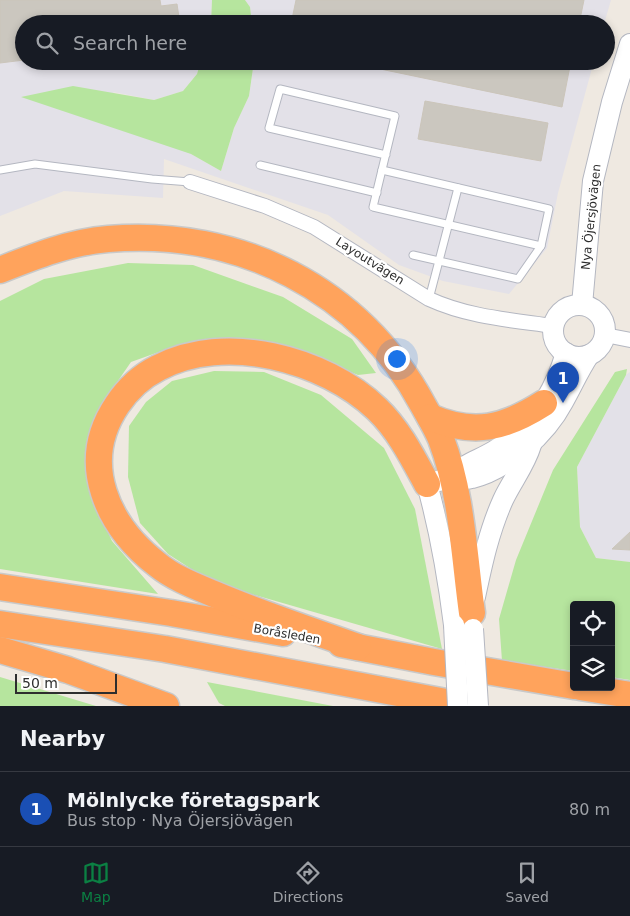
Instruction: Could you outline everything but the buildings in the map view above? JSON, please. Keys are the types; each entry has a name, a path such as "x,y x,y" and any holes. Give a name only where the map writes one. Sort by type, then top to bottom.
{"highway":[{"path":"0,270 34,256 72,245 108,239 148,238 183,240 222,248 263,260 309,284 334,300 364,326 390,355 412,384 440,437 458,507 466,623"},
{"path":"358,647 237,604 190,584 160,567 138,548 121,528 102,489 99,449 110,415 123,396 138,382 156,368 174,360 194,356 241,352 264,354 314,369 354,390 378,410 398,433 427,484"},
{"path":"430,418 448,425 471,428 489,426 508,422 544,403"},
{"name":"Boråsleden","path":"0,587 171,613 570,685"},
{"path":"0,624 166,649 467,706"},
{"path":"0,650 68,670 166,706"},
{"path":"602,691 630,696"}],"street":[{"name":"Nya Öjersjövägen","path":"582,305 593,181 612,102 630,44"},
{"name":"Layoutvägen","path":"190,182 265,206 314,227 430,299 465,313 553,326"},
{"path":"478,706 466,623 447,571 427,484 452,478 470,479 481,475 511,458 532,442 549,423 563,403 580,368 589,355 600,347 605,335 604,323 593,309 582,305 569,306 555,320 553,326 556,344 566,353 577,357 589,355"},
{"path":"605,335 630,340"},
{"path":"452,478 459,469 508,443 528,425 557,382 566,353"},
{"path":"458,706 466,623 483,560 492,528 503,501 527,458 532,442"}],"lane":[{"path":"386,155 269,128 280,90 395,116 386,155 382,170 377,193 373,207 541,246"},
{"path":"0,170 35,164 190,182"},
{"path":"260,165 377,193"},
{"path":"382,170 549,209 541,246 518,279 413,255"},
{"path":"430,299 458,188"}],"shaded area":[{"path":"0,0 212,0 211,15 15,15 15,70 198,70 183,91 154,100 113,92 191,154 221,171 234,128 249,96 253,70 592,70 558,193 547,248 509,294 443,281 399,265 328,215 164,159 163,198 64,191 0,216"},
{"path":"245,0 611,0 607,15 251,15 250,7"},
{"path":"630,372 630,562 596,558 580,527 577,467 626,375"}],"green space":[{"path":"212,0 245,0 250,7 251,15 211,15"},
{"path":"198,70 253,70 249,96 234,128 221,171 191,154 21,97 73,86 154,100 183,91"},
{"path":"128,263 193,265 283,297 352,339 376,373 358,375 313,357 241,340 184,343 131,362 102,404 88,453 90,494 112,541 158,594 0,569 0,301 44,279"},
{"path":"627,369 626,375 577,467 580,527 596,558 630,562 630,680 615,678 615,601 570,601 570,670 502,661 499,619 516,560 553,470 615,372"},
{"path":"214,371 264,372 321,395 384,448 415,509 442,649 213,583 168,554 140,523 128,477 129,426 146,402 172,381"},
{"path":"0,677 96,706 0,706"},
{"path":"207,682 333,706 225,706 219,703"}],"place":[{"name":"Mölnlycke företagspark","path":"563,403"}]}
